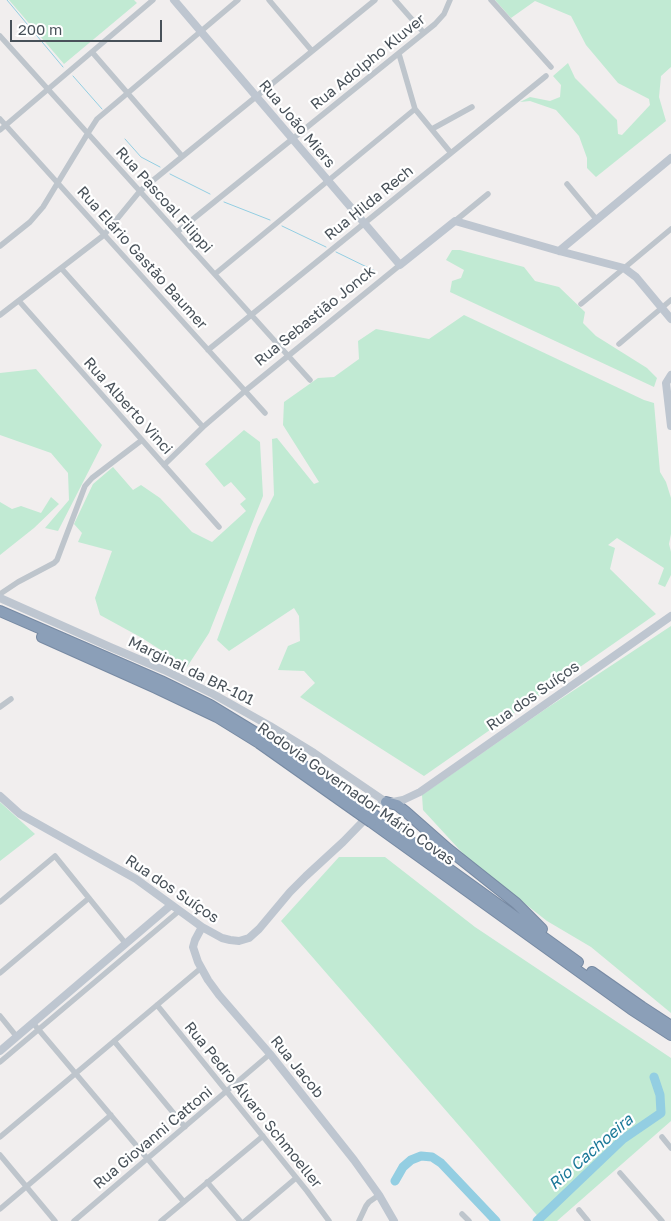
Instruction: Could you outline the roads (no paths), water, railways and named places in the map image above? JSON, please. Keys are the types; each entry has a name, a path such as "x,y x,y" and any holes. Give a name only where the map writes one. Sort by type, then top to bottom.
{"highway":[{"name":"Rodovia Governador Mário Covas","path":"0,611 161,681 210,706 266,739 631,1009 671,1034"},
{"name":"Rodovia Governador Mário Covas","path":"0,619 217,717 364,812"},
{"path":"386,802 397,805 448,849 516,903 562,950"},
{"name":"Rodovia Governador Mário Covas","path":"374,820 562,950 642,1008 671,1026"}],"street":[{"path":"3,128 153,0"},
{"name":"Rua João Miers","path":"174,0 400,265"},
{"path":"0,246 35,217 43,207 97,119 238,0"},
{"path":"269,0 312,51"},
{"path":"0,315 104,235 140,191 375,0"},
{"path":"395,0 424,33"},
{"name":"Rua Adolpho Kluver","path":"176,232 436,24 444,14 450,0"},
{"path":"491,0 551,67"},
{"name":"Rua Pascoal Filippi","path":"0,36 310,380"},
{"path":"92,52 182,156"},
{"path":"399,54 415,109 451,153"},
{"name":"Rua Hilda Rech","path":"208,350 546,76"},
{"path":"432,129 472,107"},
{"path":"215,274 415,109"},
{"name":"Rua Elário Gastão Baumer","path":"0,120 3,128 58,183 265,413"},
{"path":"559,251 671,158"},
{"path":"567,184 596,220"},
{"name":"Rua Sebastião Jonck","path":"164,465 203,427 245,391 488,194"},
{"path":"455,221 624,268 636,277 671,319"},
{"path":"581,304 671,229"},
{"path":"61,268 203,427"},
{"path":"619,344 671,300"},
{"name":"Rua Alberto Vinci","path":"19,301 219,527"},
{"path":"671,375 666,383 671,426"},
{"path":"0,596 57,560 85,486 92,478 142,440"},
{"name":"Marginal da BR-101","path":"0,596 164,670 212,694 262,721 314,753 386,802"},
{"name":"Rua dos Suíços","path":"0,796 20,814 136,879 202,927 230,940 240,941 249,938 259,929 290,892 375,809 386,802 410,798 671,616"},
{"path":"0,707 11,699"},
{"path":"406,812 410,798"},
{"path":"0,902 55,856 126,944"},
{"path":"0,973 89,898"},
{"path":"0,1051 171,906"},
{"path":"0,1062 178,911"},
{"name":"Rua Jacob","path":"202,927 195,940 194,947 200,968 354,1160 394,1221"},
{"path":"0,1137 200,968"},
{"name":"Rua Pedro Álvaro Schmoeller","path":"157,1004 328,1221"},
{"path":"0,1016 17,1037"},
{"path":"33,1023 184,1202"},
{"path":"114,1041 185,1127"},
{"name":"Rua Giovanni Cattoni","path":"74,1221 270,1054"},
{"path":"0,1209 111,1115"},
{"path":"161,1221 262,1136"},
{"path":"662,1137 671,1148"},
{"path":"0,1155 55,1221"},
{"path":"620,1173 662,1221"},
{"path":"244,1221 296,1178"},
{"path":"208,1182 240,1221"},
{"path":"359,1221 369,1202 379,1196"},
{"path":"579,1210 588,1221"},
{"path":"462,1214 469,1221"}],"waterway":[{"path":"7,0 63,67"},
{"path":"73,76 102,109"},
{"path":"125,139 141,157 160,167"},
{"path":"170,174 210,194"},
{"path":"224,202 270,220"},
{"path":"282,226 326,247"},
{"path":"336,252 375,271"},
{"name":"Rio Cachoeira","path":"537,1221 623,1139 661,1113 660,1095 654,1077"},
{"name":"Rio Cachoeira","path":"395,1181 403,1167 411,1160 421,1156 432,1157 441,1163 496,1221"}]}
